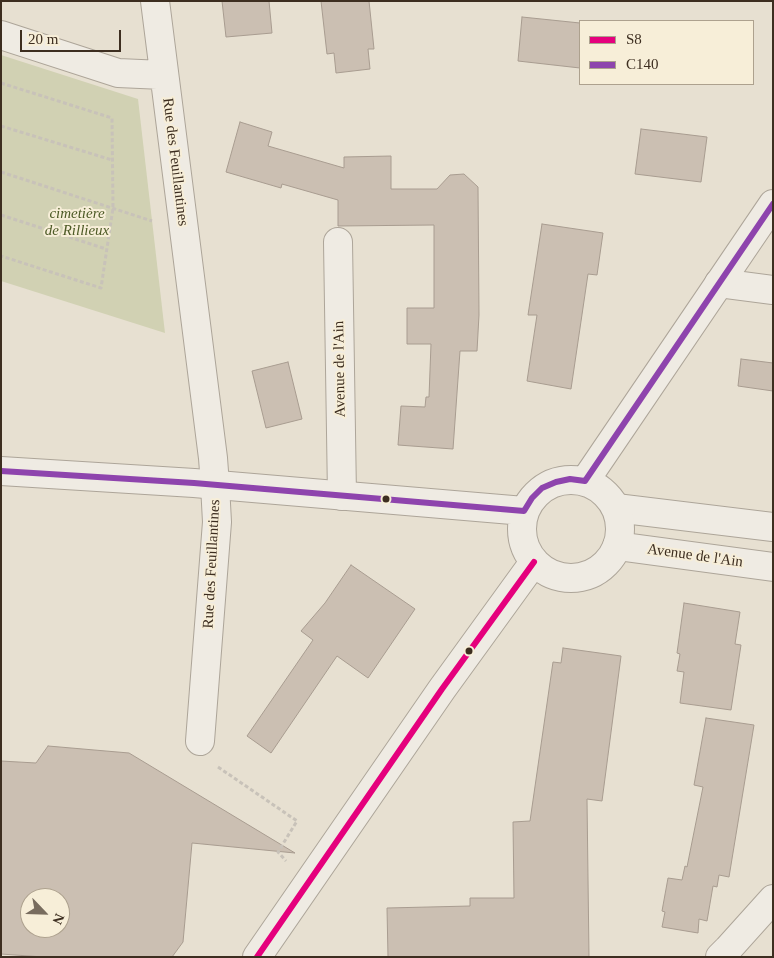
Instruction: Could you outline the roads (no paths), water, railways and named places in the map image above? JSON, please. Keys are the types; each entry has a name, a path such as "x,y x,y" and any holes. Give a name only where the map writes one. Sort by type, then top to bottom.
{"street":[{"name":"Rue des Feuillantines","path":"155,1 215,485 217,522 200,741"},
{"path":"1,35 118,73 163,75"},
{"path":"585,481 773,204"},
{"name":"Avenue de l'Ain","path":"338,242 342,496"},
{"path":"718,283 773,290"},
{"path":"1,471 215,485 524,511"},
{"path":"570,479 585,481 598,487 608,496 616,508 620,533 617,546 610,559 599,570 586,576 556,577 543,570 534,562 524,545 521,528 524,511 532,498 542,488 556,482 570,479"},
{"path":"616,508 773,526"},
{"name":"Avenue de l'Ain","path":"617,546 773,567"},
{"path":"257,957 442,689 534,562"},
{"path":"720,957 773,899"}],"park label":[{"name":"cimetière de Rillieux","path":"77,222"}]}
